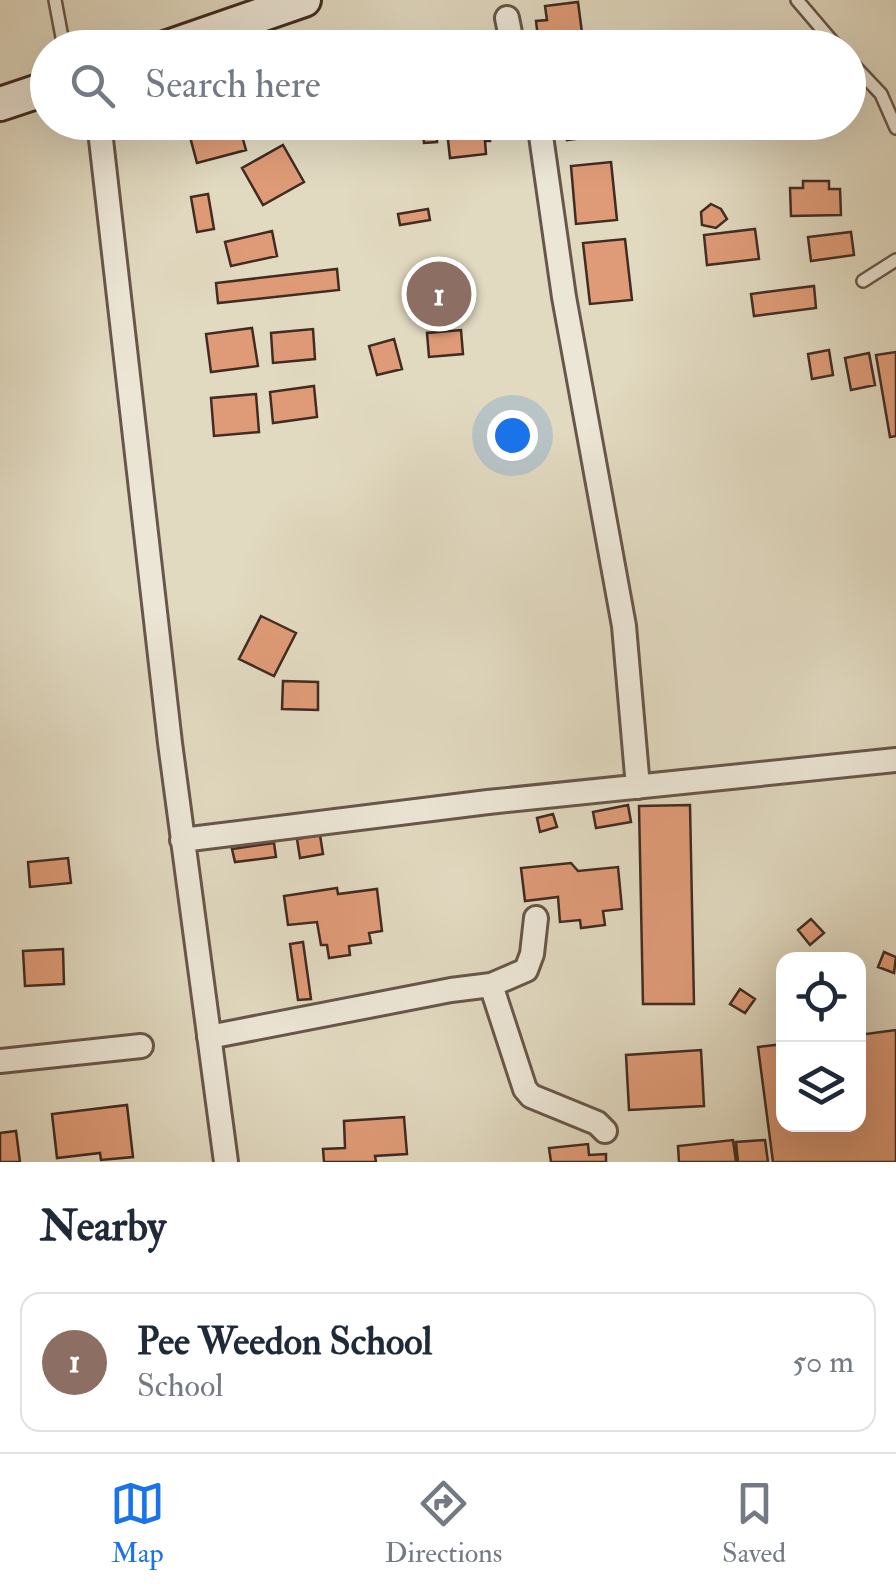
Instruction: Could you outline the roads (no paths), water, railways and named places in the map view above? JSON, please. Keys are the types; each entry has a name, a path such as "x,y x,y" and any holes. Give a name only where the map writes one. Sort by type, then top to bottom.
{"main road":[{"path":"217,30 304,0"},
{"path":"0,104 30,94"}],"street":[{"path":"506,18 509,30"},
{"path":"101,140 182,840 226,1162"},
{"path":"542,140 564,297 624,626 638,787"},
{"path":"182,840 896,760"},
{"path":"210,1037 491,985 526,970 536,918"},
{"path":"491,985 531,1096 598,1124 605,1131"},
{"path":"0,1060 141,1046"}],"lane":[{"path":"55,0 61,30"},
{"path":"797,0 823,30"},
{"path":"866,78 881,94 896,128"},
{"path":"863,281 896,260"}],"place":[{"name":"Pee Weedon School","path":"439,294"}]}
